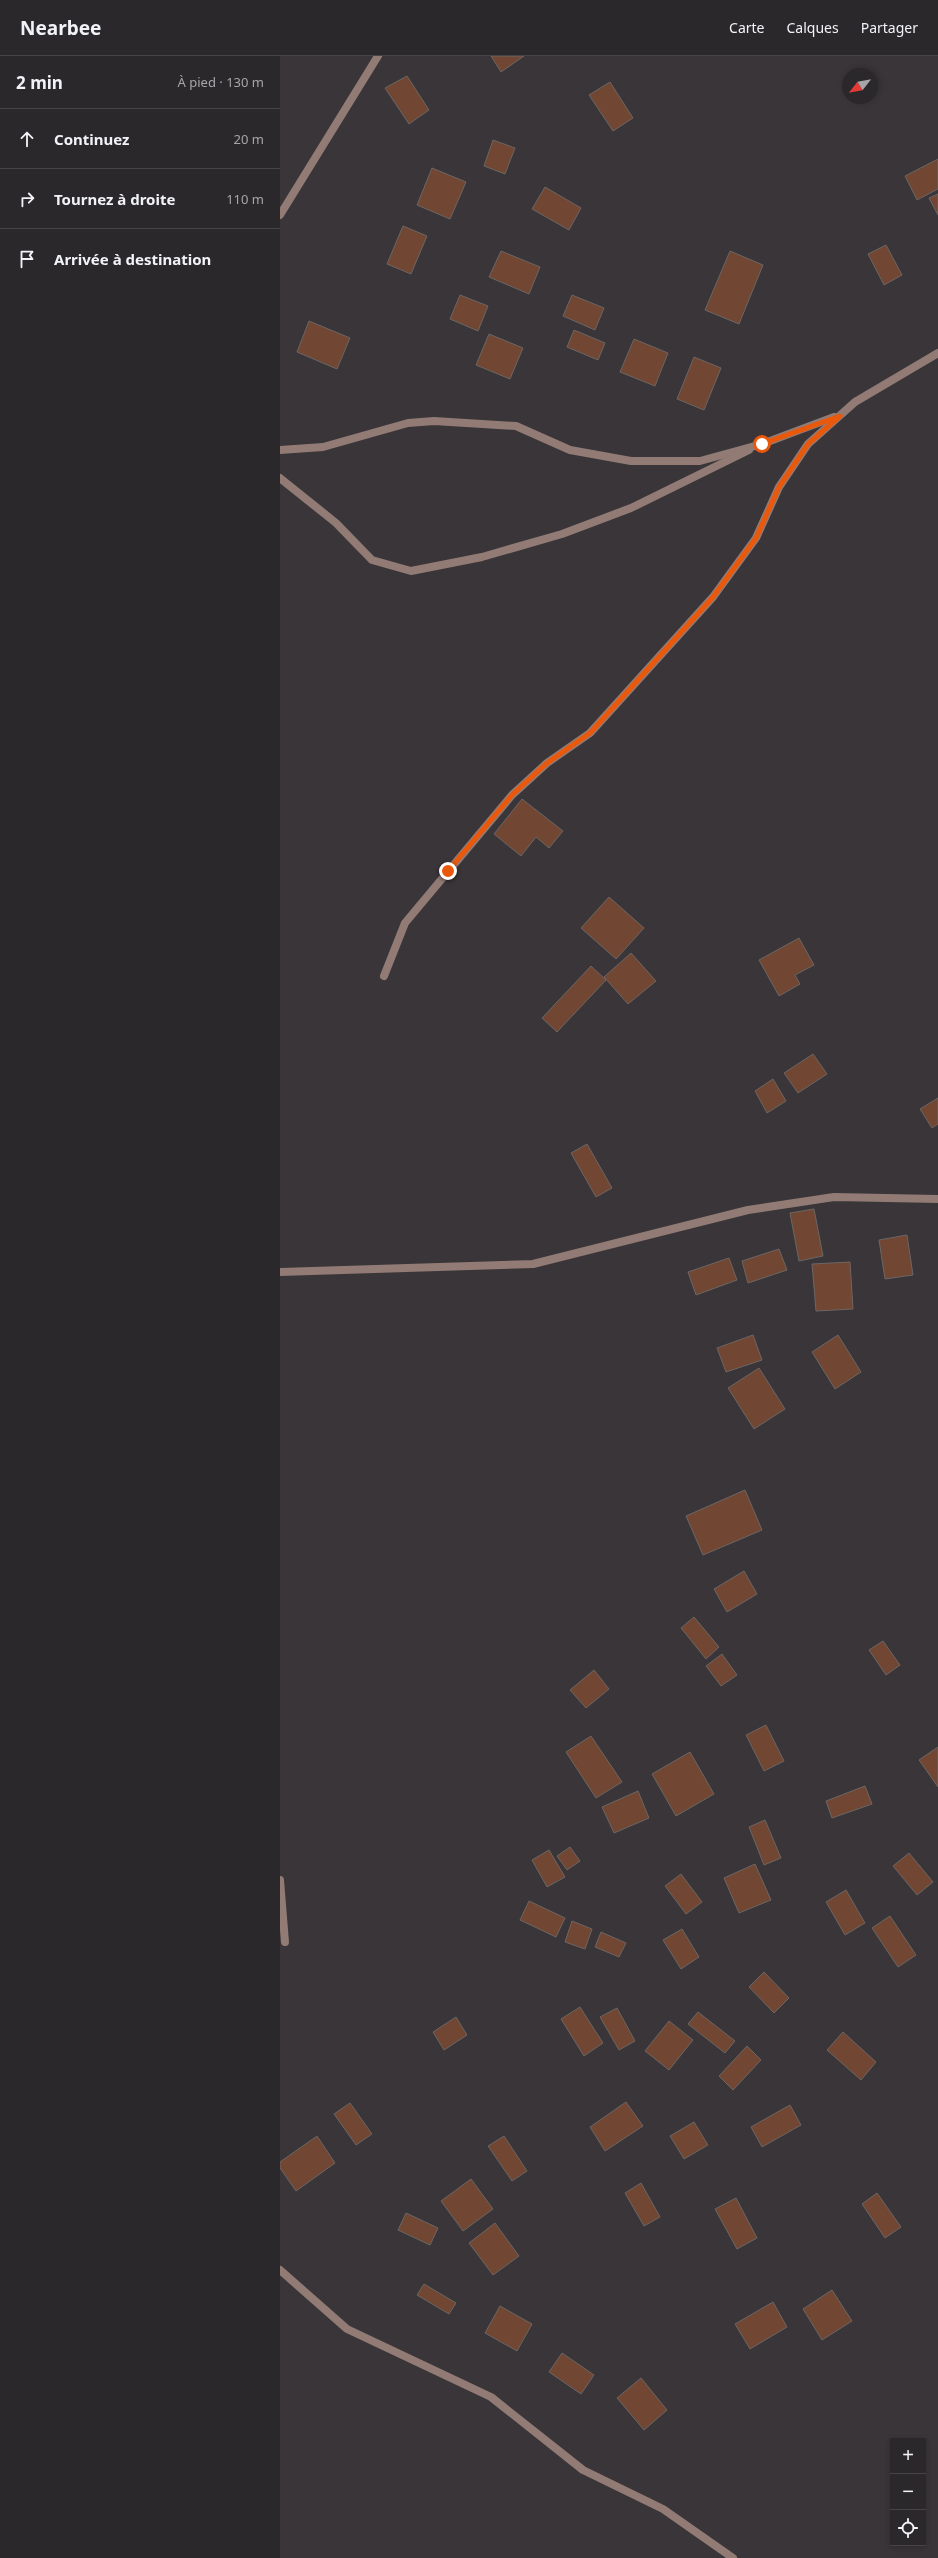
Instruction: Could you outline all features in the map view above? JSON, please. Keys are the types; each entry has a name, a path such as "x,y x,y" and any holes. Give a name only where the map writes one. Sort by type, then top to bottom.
{"street":[{"path":"280,215 378,56"},
{"path":"384,976 405,923 512,795 547,763 590,733 713,597 756,538 779,487 808,444 855,402 938,353"},
{"path":"280,450 323,447 408,423 434,421 516,426 570,450 631,461 700,461 762,444 840,416"},
{"path":"280,478 336,523 372,560 411,571 482,557 562,534 631,508 713,470 762,444"},
{"path":"280,1272 533,1264 748,1210 834,1197 938,1199"},
{"path":"280,1880 285,1942"},
{"path":"280,2270 347,2329 490,2397 583,2470 663,2509 733,2558"}],"building":[{"path":"491,56 524,56 501,72"},
{"path":"407,76 429,110 409,124 385,88"},
{"path":"610,82 633,118 613,131 589,95"},
{"path":"493,140 515,148 505,174 484,166"},
{"path":"938,159 938,189 917,200 905,176"},
{"path":"432,168 466,182 450,219 417,205"},
{"path":"545,187 581,208 569,230 532,209"},
{"path":"938,194 938,215 929,198"},
{"path":"403,226 427,236 411,274 387,264"},
{"path":"886,245 902,275 884,285 868,254"},
{"path":"501,251 540,267 529,294 489,277"},
{"path":"730,251 763,265 739,324 705,310"},
{"path":"460,295 488,306 478,331 450,319"},
{"path":"572,295 604,308 595,330 563,316"},
{"path":"309,321 350,338 337,369 297,352"},
{"path":"574,330 605,343 598,360 567,347"},
{"path":"489,334 523,348 510,379 476,365"},
{"path":"634,339 668,353 655,386 620,372"},
{"path":"694,357 721,368 704,410 677,399"},
{"path":"522,799 563,831 549,848 536,837 521,856 494,834"},
{"path":"609,897 644,928 616,959 581,928"},
{"path":"799,938 814,965 795,975 800,984 779,996 759,960"},
{"path":"631,953 656,981 628,1004 604,977"},
{"path":"591,966 606,980 557,1032 542,1018"},
{"path":"813,1054 827,1074 798,1093 784,1073"},
{"path":"773,1079 786,1101 767,1113 755,1091"},
{"path":"938,1098 938,1124 932,1128 920,1109"},
{"path":"587,1144 612,1188 596,1197 571,1153"},
{"path":"814,1209 823,1256 799,1261 790,1213"},
{"path":"907,1235 913,1275 885,1279 879,1240"},
{"path":"779,1249 787,1270 748,1283 742,1261"},
{"path":"729,1258 737,1280 696,1295 688,1272"},
{"path":"850,1262 853,1309 816,1311 812,1264"},
{"path":"753,1335 762,1360 726,1372 717,1348"},
{"path":"838,1335 861,1372 835,1389 812,1352"},
{"path":"759,1368 785,1409 754,1429 728,1388"},
{"path":"745,1490 762,1530 703,1555 686,1516"},
{"path":"744,1571 757,1594 727,1612 714,1589"},
{"path":"694,1617 719,1647 706,1659 681,1628"},
{"path":"883,1641 900,1665 886,1675 869,1650"},
{"path":"722,1654 737,1675 721,1686 706,1666"},
{"path":"594,1670 609,1689 586,1708 570,1690"},
{"path":"766,1725 784,1761 764,1771 746,1735"},
{"path":"591,1736 622,1782 596,1798 566,1752"},
{"path":"938,1747 938,1787 919,1760"},
{"path":"690,1752 714,1794 676,1816 652,1774"},
{"path":"865,1786 872,1804 832,1818 826,1801"},
{"path":"638,1791 649,1818 614,1833 602,1807"},
{"path":"765,1820 781,1858 764,1865 749,1827"},
{"path":"570,1847 580,1861 567,1870 557,1856"},
{"path":"549,1850 565,1877 547,1887 532,1860"},
{"path":"909,1853 933,1882 917,1895 893,1866"},
{"path":"755,1864 771,1900 739,1913 724,1878"},
{"path":"681,1874 702,1902 686,1914 665,1886"},
{"path":"846,1890 865,1923 845,1935 826,1902"},
{"path":"529,1901 565,1918 556,1937 520,1920"},
{"path":"890,1916 916,1955 898,1967 872,1928"},
{"path":"572,1921 592,1929 585,1949 565,1942"},
{"path":"682,1929 699,1957 681,1969 663,1940"},
{"path":"601,1932 626,1943 619,1957 595,1947"},
{"path":"764,1972 789,1998 774,2013 749,1987"},
{"path":"580,2007 603,2043 584,2056 561,2019"},
{"path":"617,2008 635,2041 619,2050 600,2017"},
{"path":"698,2012 735,2041 725,2053 688,2024"},
{"path":"456,2017 467,2035 444,2050 433,2032"},
{"path":"669,2021 693,2040 669,2070 645,2051"},
{"path":"843,2032 876,2062 861,2080 827,2050"},
{"path":"747,2046 761,2060 733,2090 719,2076"},
{"path":"626,2102 643,2126 605,2151 590,2127"},
{"path":"350,2103 372,2134 356,2145 334,2114"},
{"path":"790,2105 801,2125 762,2147 751,2127"},
{"path":"694,2122 708,2145 684,2159 670,2136"},
{"path":"317,2136 335,2163 296,2191 280,2168 280,2162"},
{"path":"504,2136 527,2171 512,2181 488,2146"},
{"path":"471,2179 493,2209 463,2231 441,2201"},
{"path":"641,2183 660,2217 644,2226 625,2193"},
{"path":"877,2193 901,2227 885,2238 862,2204"},
{"path":"736,2198 757,2238 737,2249 715,2209"},
{"path":"406,2213 438,2228 430,2245 398,2230"},
{"path":"495,2223 519,2256 493,2275 469,2243"},
{"path":"424,2284 456,2303 449,2314 417,2295"},
{"path":"832,2290 852,2321 822,2340 803,2309"},
{"path":"773,2302 787,2327 750,2349 735,2324"},
{"path":"500,2306 532,2324 517,2351 485,2333"},
{"path":"562,2353 594,2375 581,2394 549,2372"},
{"path":"641,2378 667,2410 644,2430 617,2398"}],"route":[{"path":"448,871 512,795 547,763 590,733 713,597 756,538 779,487 808,444 840,416 762,444"}]}
